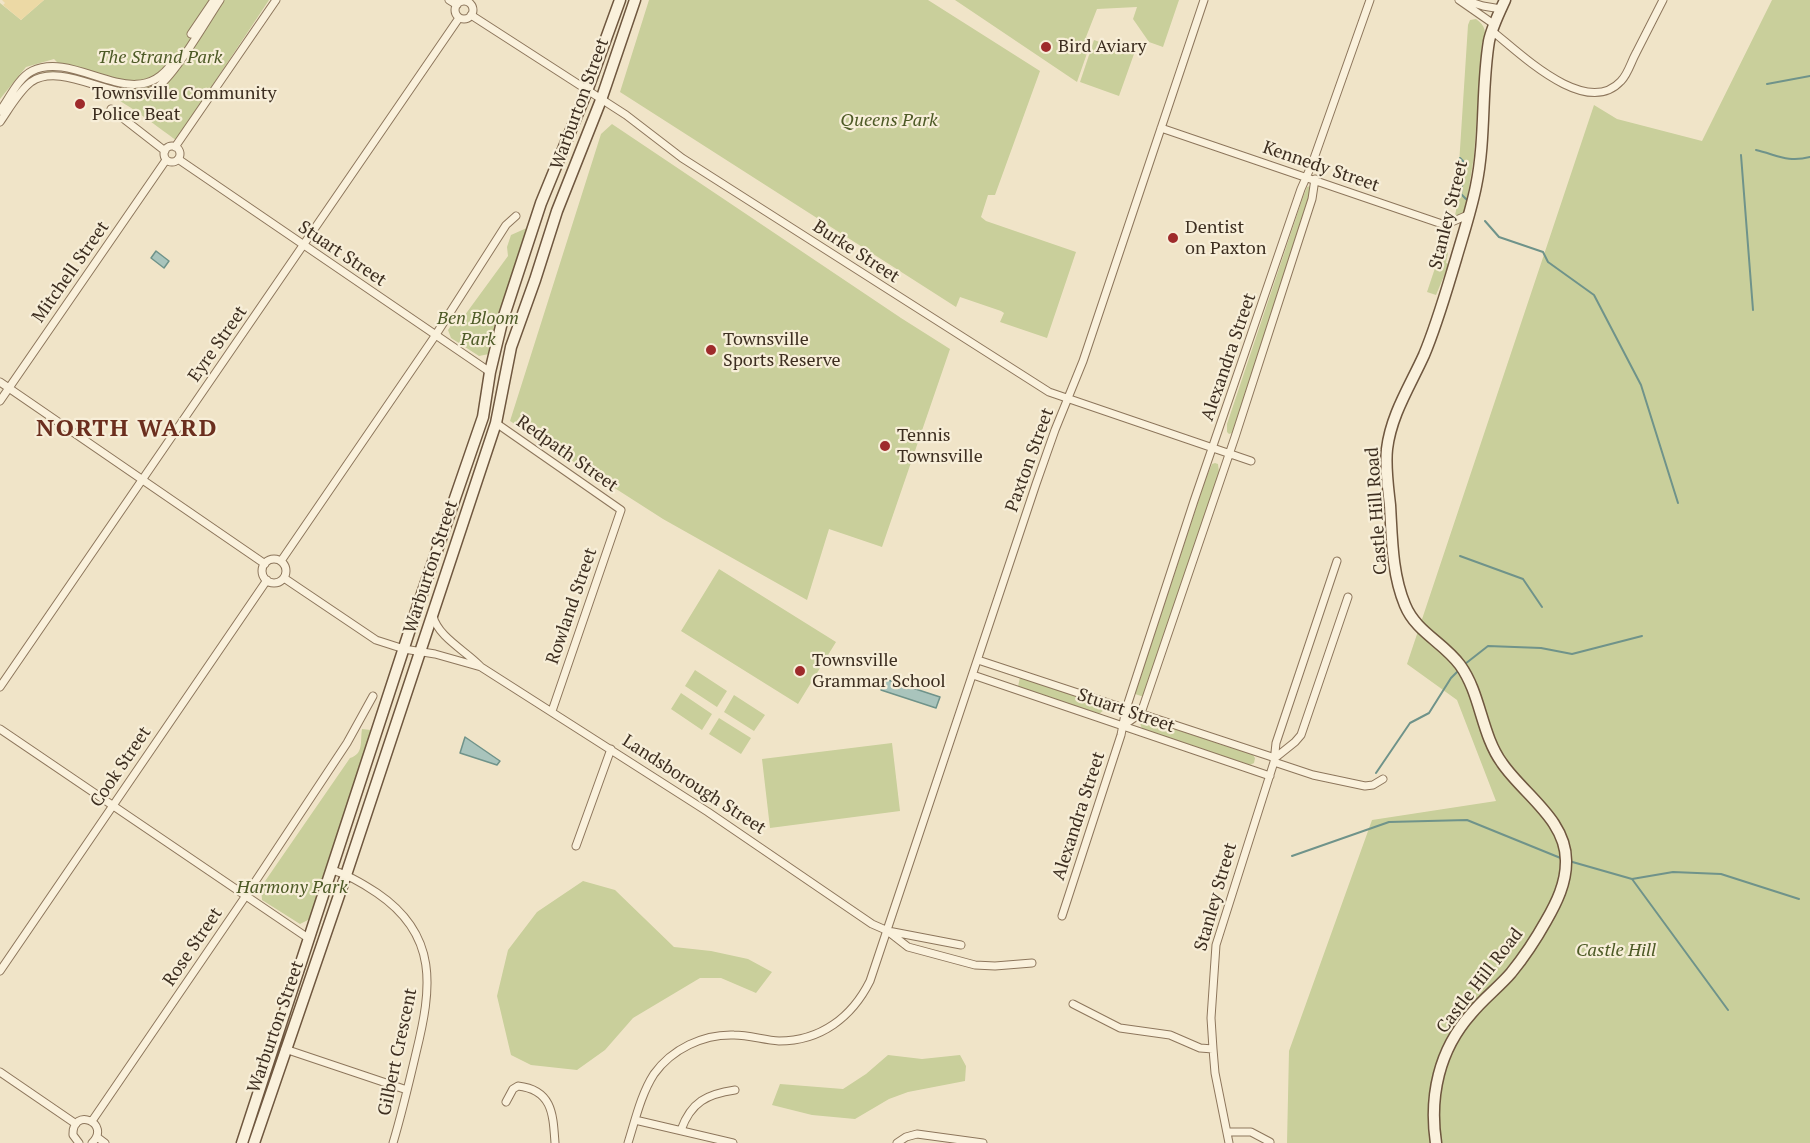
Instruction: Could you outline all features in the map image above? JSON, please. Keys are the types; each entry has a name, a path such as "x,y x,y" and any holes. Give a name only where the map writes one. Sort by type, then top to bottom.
{"main road":[{"name":"Warburton Street","path":"242,1143 308,938 483,417 490,372 502,322 541,202 587,91 620,0"},
{"name":"Warburton Street","path":"254,1143 496,423 511,347 557,211 601,100 635,0"},
{"name":"Stanley Street","path":"1390,430 1424,355 1440,312 1470,214 1481,159 1488,58 1493,28 1503,4"},
{"name":"Castle Hill Road","path":"1390,430 1386,460 1394,560 1399,590 1405,605 1412,620 1459,664 1473,691 1495,751 1503,765 1553,822 1564,844 1566,855 1563,883 1557,901 1539,933 1509,975 1472,1012 1458,1030 1445,1054 1434,1092 1433,1116 1436,1143"}],"street":[{"path":"0,111 27,74 39,69 56,67 123,83 151,82 169,67 214,0"},
{"path":"0,122 27,86 40,78 56,75 134,94 154,90 166,79 220,0"},
{"path":"175,147 276,0"},
{"path":"449,0 457,5"},
{"name":"Paxton Street","path":"627,1143 649,1083 664,1062 686,1046 721,1035 779,1041 824,1032 846,1016 863,995 888,931 1042,466 1083,361 1204,0"},
{"name":"Alexandra Street","path":"1062,916 1124,725 1126,709 1213,447 1370,0"},
{"path":"1460,0 1555,79 1574,89 1591,94 1609,90 1625,76 1663,0"},
{"path":"1464,0 1483,6 1503,4"},
{"path":"469,1 471,15 467,19 459,18 455,11 457,5 469,1"},
{"name":"Burke Street","path":"471,15 626,115 682,158 1049,392 1251,461"},
{"name":"Eyre Street","path":"0,687 459,18"},
{"path":"111,110 165,151"},
{"name":"Kennedy Street","path":"1161,128 1445,225 1470,214"},
{"path":"168,147 175,147 179,152 178,159 171,162 166,160 165,151 168,147"},
{"name":"Stuart Street","path":"178,159 490,372"},
{"name":"Mitchell Street","path":"0,401 166,160"},
{"name":"Alexandra Street","path":"1141,713 1312,199 1315,179"},
{"path":"281,561 435,336 506,225 516,216"},
{"path":"0,382 265,564"},
{"name":"Redpath Street","path":"496,423 621,510"},
{"name":"Rowland Street","path":"552,711 621,510"},
{"path":"271,559 281,561 285,567 284,578 278,582 267,580 262,570 265,564 271,559"},
{"name":"Stanley Street","path":"1229,1143 1215,1073 1213,1049 1211,1018 1216,945 1270,776 1276,743 1337,561"},
{"name":"Landsborough Street","path":"284,578 376,640 481,667"},
{"name":"Cook Street","path":"0,971 267,580"},
{"path":"1274,760 1301,735 1348,597"},
{"name":"Landsborough Street","path":"433,614 440,630 481,667 718,818 871,924 888,931 961,945"},
{"name":"Stuart Street","path":"978,660 1141,713 1313,775 1365,786 1373,785 1383,779"},
{"name":"Stuart Street","path":"973,675 1270,776"},
{"name":"Rose Street","path":"92,1121 245,897 346,743 373,696"},
{"path":"1124,725 1141,713"},
{"path":"0,729 308,938"},
{"path":"576,846 611,749"},
{"name":"Gilbert Crescent","path":"332,870 346,874 387,899 413,927 423,948 428,979 427,1004 393,1143"},
{"name":"Landsborough Street","path":"888,931 908,947 975,965 1032,963"},
{"path":"1074,1004 1120,1028 1170,1035 1200,1048 1213,1049"},
{"path":"285,1049 407,1090"},
{"path":"0,1072 76,1124"},
{"path":"506,1102 513,1089 518,1086 538,1092 549,1104 555,1143"},
{"path":"681,1130 686,1116 696,1104 710,1095 735,1090"},
{"path":"78,1143 73,1135 76,1124 83,1119 92,1121 98,1130 94,1140 105,1143"},
{"path":"635,1120 733,1143"},
{"path":"1227,1132 1251,1132 1270,1142"},
{"path":"897,1143 917,1134 983,1143"}],"green space":[{"name":"The Strand Park","path":"44,0 269,0 176,140 128,106 88,84 69,77 50,74 33,77 48,71 68,73 54,59 26,67 0,99 0,3 21,20"},
{"name":"Queens Park","path":"649,0 928,0 1040,71 995,195 988,195 981,217 986,221 1076,252 1047,338 1000,322 1004,313 1001,311 960,297 956,307 620,92"},
{"path":"955,0 1179,0 1163,47 1149,42 1133,19 1137,7 1097,9 1086,37 1092,39 1077,82"},
{"name":"Castle Hill","path":"1772,0 1810,0 1810,1143 1287,1143 1289,1051 1372,820 1496,801 1457,700 1407,664 1594,105 1617,119 1702,141"},
{"path":"1476,19 1482,24 1485,33 1482,43 1474,156 1465,212 1454,219 1468,25 1470,20"},
{"path":"1094,40 1134,54 1119,96 1080,82"},
{"name":"Townsville Sports Reserve","path":"612,124 950,349 882,547 829,529 807,600 663,519 510,421 601,134"},
{"path":"1310,186 1308,207 1232,433 1229,434 1227,424 1303,197 1307,187"},
{"name":"Ben Bloom Park","path":"529,227 489,354 479,356 451,338 448,330 456,318 462,319 508,256 507,247 511,235"},
{"path":"1443,244 1448,253 1446,263 1449,264 1436,295 1427,292"},
{"path":"1212,464 1218,464 1219,472 1144,697 1135,694 1206,478"},
{"path":"719,569 836,642 798,704 681,631"},
{"path":"695,670 727,691 717,707 685,686"},
{"path":"1020,677 1101,704 1104,710 1099,714 1018,687"},
{"path":"681,693 712,714 702,730 671,709"},
{"path":"734,695 765,715 754,731 724,712"},
{"path":"719,718 751,738 741,754 709,734"},
{"path":"1144,719 1253,755 1254,763 1250,765 1142,729 1140,723"},
{"name":"Harmony Park","path":"362,729 371,730 310,919 300,924 262,900 261,887 350,758 358,753"},
{"path":"892,743 900,811 770,828 762,759"},
{"path":"583,881 615,890 674,947 711,951 748,959 772,972 756,993 721,978 700,978 633,1018 605,1050 577,1070 531,1065 511,1055 497,996 508,950 537,912"},
{"path":"888,1055 922,1059 960,1055 966,1066 965,1081 908,1092 889,1099 855,1119 812,1115 772,1105 780,1084 843,1089 866,1074"}],"sand":[{"path":"2,0 44,0 21,20 3,5 5,3"}],"water":[{"path":"156,251 169,261 164,268 151,258"},
{"path":"885,679 940,697 936,708 881,690"},
{"path":"465,737 500,761 497,765 460,753"}],"waterway":[{"path":"1767,84 1810,76"},
{"path":"1756,150 1789,159 1810,157"},
{"path":"1741,155 1753,310"},
{"path":"1460,158 1465,163 1461,194 1467,200"},
{"path":"1485,221 1499,237 1543,252 1548,262 1594,295 1641,385 1678,503"},
{"path":"1460,556 1523,579 1542,607"},
{"path":"1465,664 1488,646 1541,648 1572,654 1642,636"},
{"path":"1376,773 1410,723 1429,713 1451,678 1459,670"},
{"path":"1292,856 1389,822 1467,820 1563,859"},
{"path":"1569,861 1632,879 1673,872 1721,874 1799,899"},
{"path":"1632,879 1728,1010"}],"place":[{"name":"Bird Aviary","path":"1046,47"},
{"name":"Townsville Community Police Beat","path":"80,104"},
{"name":"Dentist on Paxton","path":"1173,238"},
{"name":"Townsville Sports Reserve","path":"711,350"},
{"name":"Tennis Townsville","path":"885,446"},
{"name":"Townsville Grammar School","path":"800,671"}],"district":[{"name":"NORTH WARD","path":"127,429"}]}
